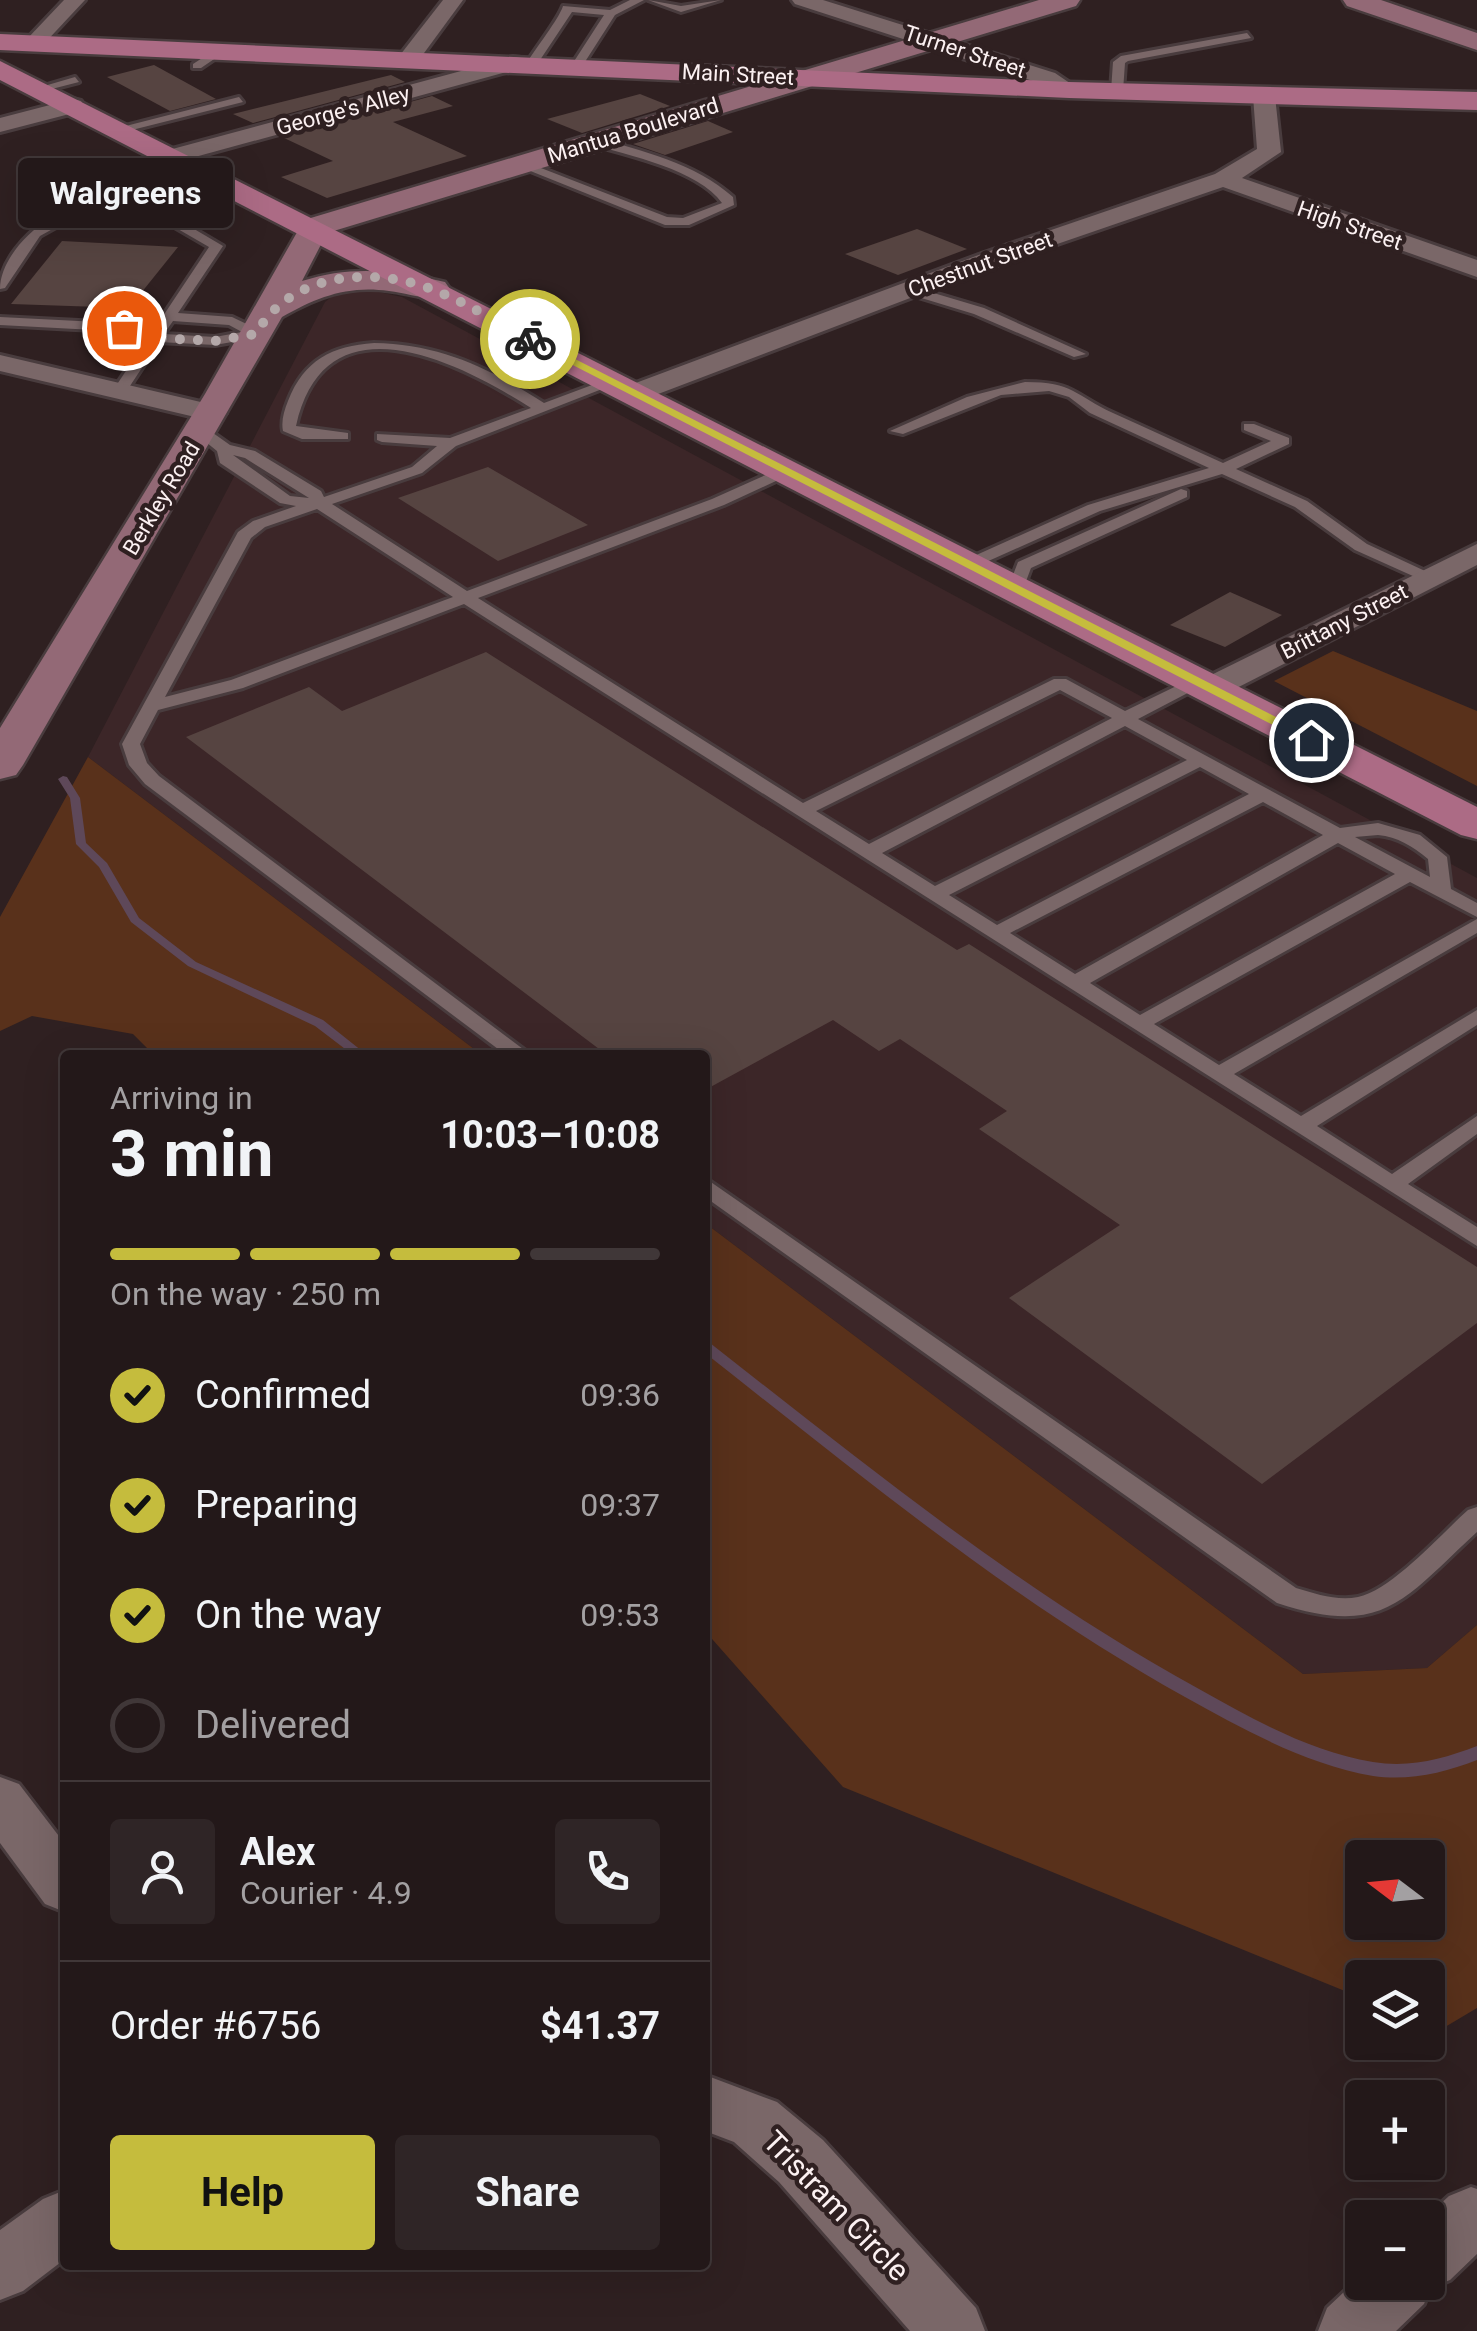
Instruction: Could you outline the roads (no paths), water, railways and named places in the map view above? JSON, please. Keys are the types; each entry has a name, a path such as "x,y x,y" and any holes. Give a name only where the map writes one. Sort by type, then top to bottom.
{"main road":[{"name":"Main Street","path":"0,42 208,58 408,58 1069,90 1477,101"},
{"path":"884,55 878,63 882,70 910,82"},
{"path":"1,71 40,89 74,92 120,129 1477,825"}],"street":[{"path":"34,42 75,0"},
{"path":"408,58 453,0"},
{"name":"Turner Street","path":"802,0 1047,78 1069,90"},
{"name":"Mantua Boulevard","path":"315,227 1066,0"},
{"path":"1356,0 1477,42"},
{"name":"George's Alley","path":"173,156 523,64"},
{"path":"0,125 74,92"},
{"name":"Chestnut Street","path":"624,387 1223,178 1269,152 1264,96"},
{"name":"High Street","path":"1223,178 1477,269"},
{"name":"Berkley Road","path":"0,765 213,431 263,323 315,227"},
{"path":"263,323 308,288 349,277 387,278 432,289"},
{"path":"0,363 119,392 213,431"},
{"name":"Brittany Street","path":"1204,685 1477,553"},
{"path":"0,1800 60,1880"},
{"name":"Tristram Circle","path":"710,2105 755,2122 801,2160 952,2331"},
{"path":"0,2269 60,2224"},
{"path":"1350,2331 1383,2300"}],"lane":[{"path":"523,64 566,16 566,4 611,12 638,0"},
{"path":"653,0 681,8 716,0"},
{"path":"578,66 611,12"},
{"path":"1117,91 1119,62 1125,58 1248,36"},
{"path":"120,129 239,100"},
{"path":"519,164 666,221 684,222 728,205 728,200 715,188 663,163 594,141"},
{"path":"0,285 36,232 212,176"},
{"path":"119,392 216,246 134,200"},
{"path":"910,290 979,311 1078,354"},
{"path":"0,321 164,328 232,321 263,323"},
{"path":"164,328 215,341 263,323"},
{"path":"342,436 302,434 288,428 290,413 312,370 345,349 424,350 443,355 468,364 542,408"},
{"path":"513,1050 152,780 138,765 131,744 148,706 244,535 259,524 417,470 451,442 542,408 624,387"},
{"path":"904,434 1017,394 1036,391 1095,410 1300,504 1362,547 1430,577"},
{"path":"970,564 1094,508 1176,482 1201,479 1284,442 1250,426"},
{"path":"213,431 225,460 286,500 320,504 1477,1238"},
{"path":"382,438 451,442"},
{"path":"148,706 237,684 718,502 786,471"},
{"path":"1016,588 1024,565 1190,490 1201,479"},
{"path":"803,810 1060,683 1477,911"},
{"path":"869,852 1125,718 1204,685"},
{"path":"935,894 1200,760"},
{"path":"996,933 1264,794"},
{"path":"1075,983 1336,835 1390,828 1426,847 1437,857 1442,891"},
{"path":"1140,1024 1410,874"},
{"path":"1221,1074 1477,925"},
{"path":"1301,1126 1477,1016"},
{"path":"1393,1184 1477,1124"},
{"path":"710,1190 1287,1596 1328,1608 1367,1606 1400,1584 1477,1517"}],"waterway":[{"path":"63,779 75,798 81,844 103,865 135,920 192,964 319,1023 354,1050"},
{"path":"710,1350 1018,1585 1083,1629 1219,1708 1314,1753 1374,1769 1427,1768 1477,1753"}],"place":[{"name":"Walgreens","path":"124,328"}]}
